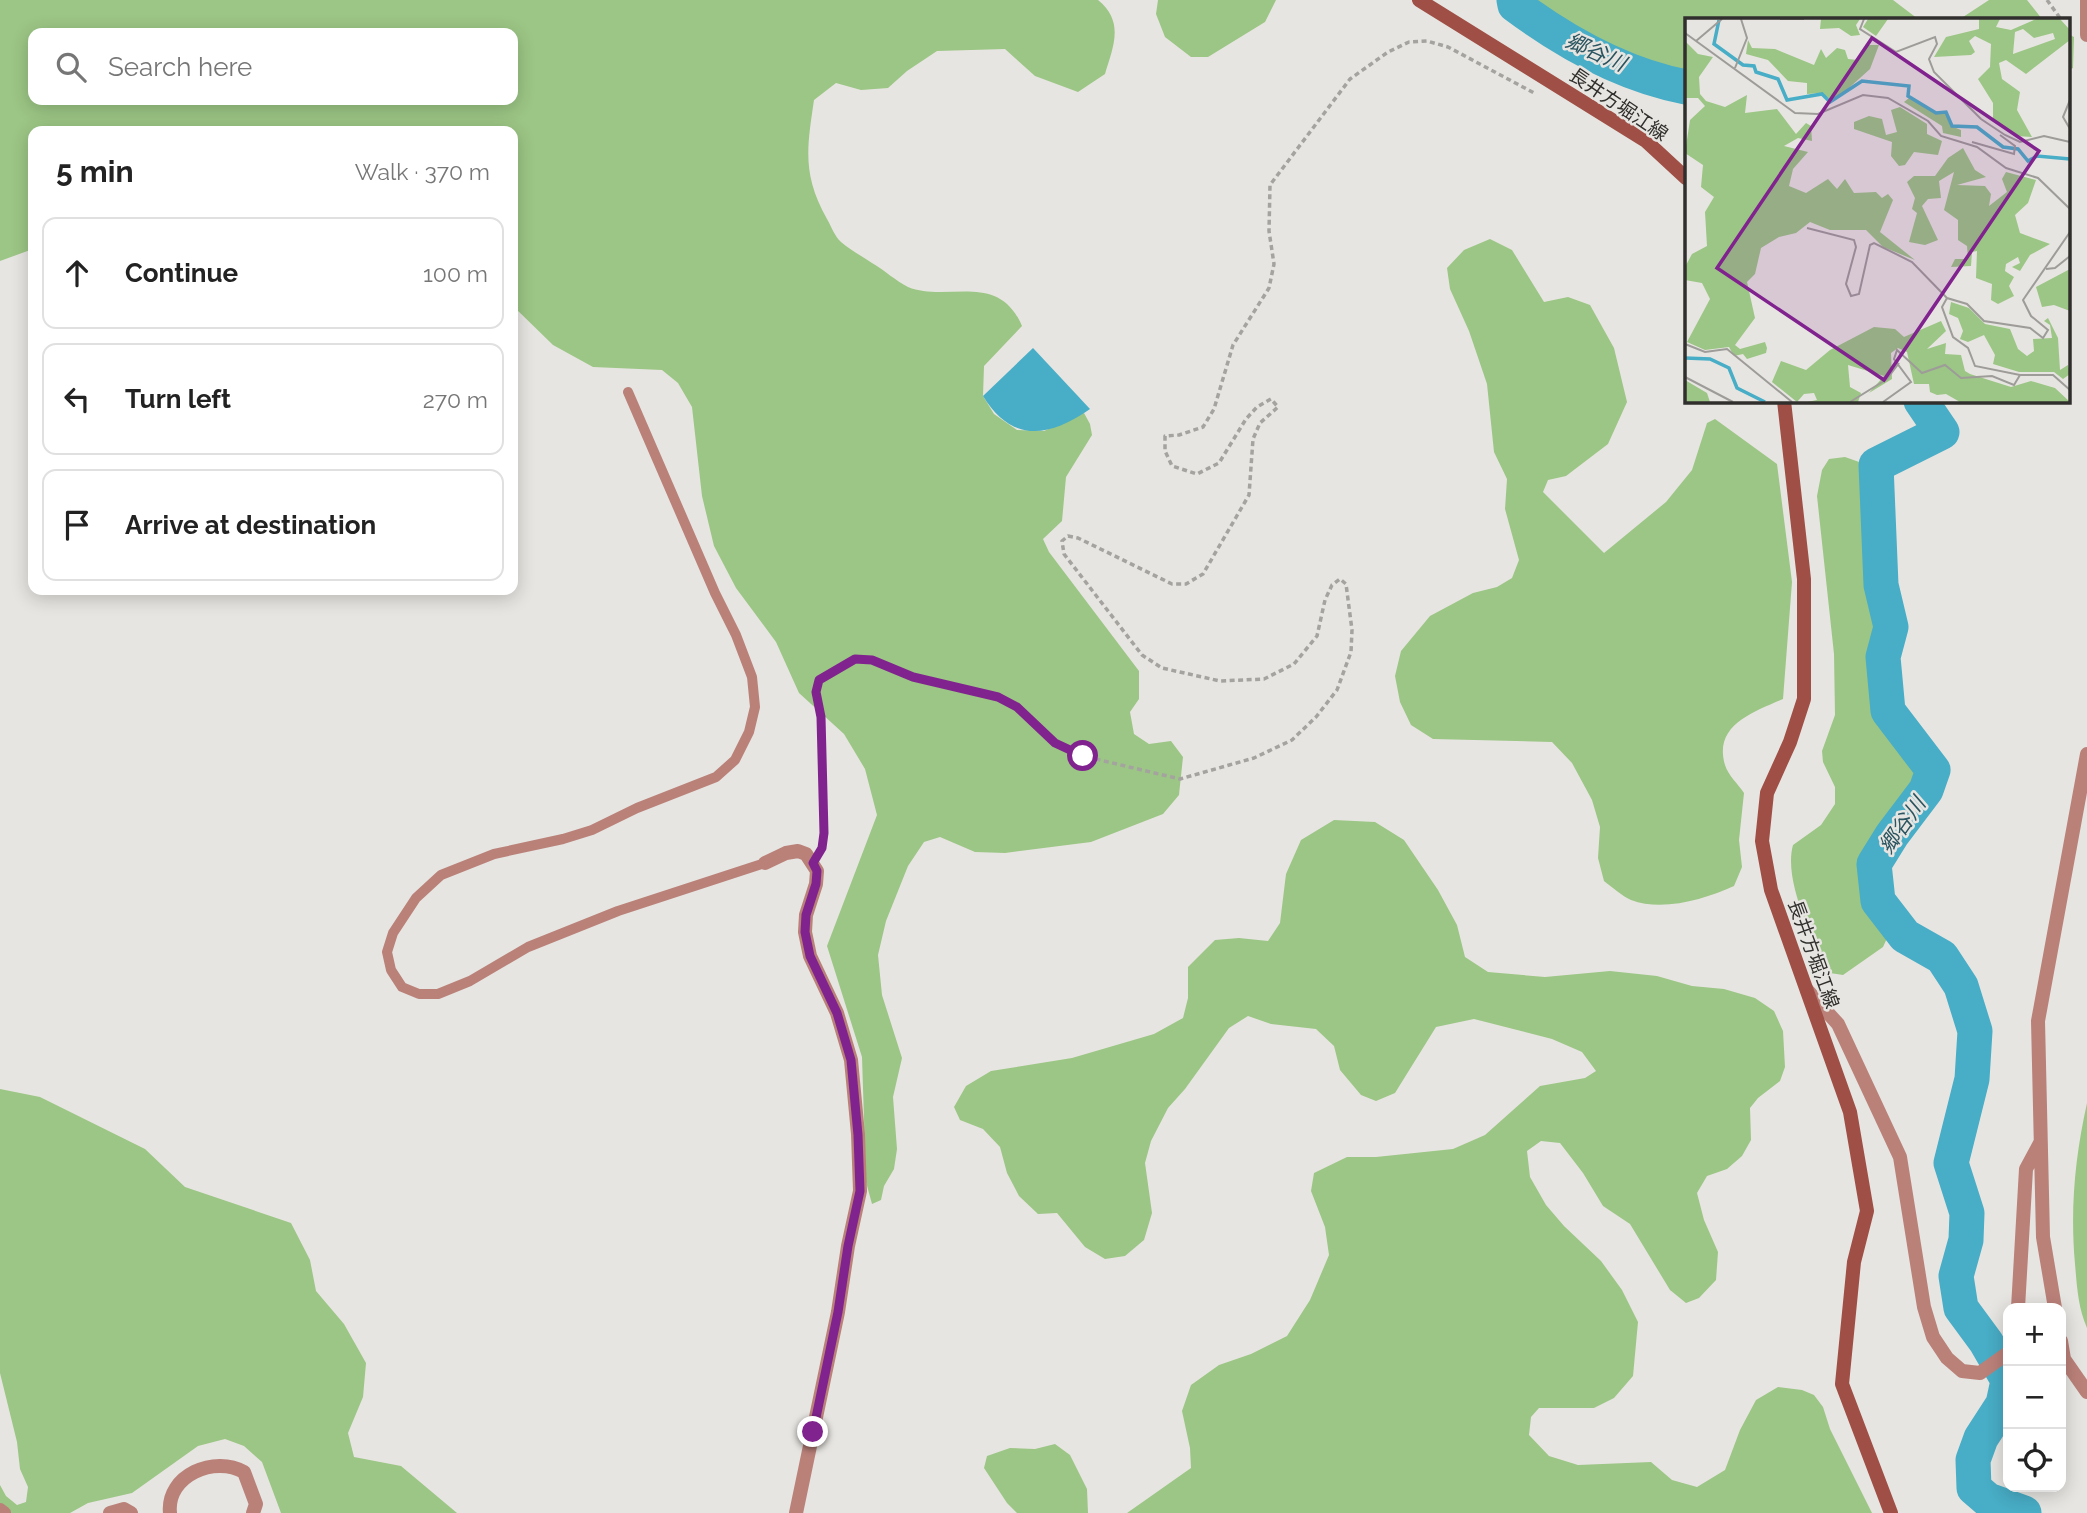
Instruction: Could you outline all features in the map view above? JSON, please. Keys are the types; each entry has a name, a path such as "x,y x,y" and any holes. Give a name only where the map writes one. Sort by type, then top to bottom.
{"main road":[{"name":"長井方堀江線","path":"1419,0 1646,141 1685,177"},
{"name":"長井方堀江線","path":"1784,402 1804,579 1804,699 1790,743 1766,793 1762,841 1771,890 1850,1112 1867,1211 1854,1262 1842,1384 1891,1513"}],"street":[{"path":"2087,0 2087,35"},
{"path":"2054,1303 2043,1237 2039,1021 2087,754"},
{"path":"765,863 797,851 806,854 817,871 816,884 806,915 805,932 810,956 837,1013 851,1060 858,1135 860,1191 796,1513"},
{"path":"1807,990 1838,1024 1900,1157 1924,1307 1933,1337 1947,1358 1962,1371 1980,1373 2003,1357"},
{"path":"2018,1303 2026,1169 2040,1142"},
{"path":"2066,1362 2087,1392"},
{"path":"170,1513 176,1488 192,1473 212,1465 232,1465 244,1472 256,1504 253,1513"},
{"path":"110,1513 124,1509 131,1513"}],"lane":[{"path":"628,392 752,677 755,707 749,732 735,760 716,777 637,808 592,830 494,854 441,875 416,898 393,933 387,952 391,970 402,987 419,994 438,995 470,981 528,947 618,911 765,863"}],"path":[{"path":"2047,0 2060,18"},
{"path":"813,863 822,848 824,833 821,717 816,692 819,680 855,659 872,660 913,677 998,697 1017,707 1055,743 1083,756 1180,779 1254,758 1292,740 1316,717 1337,690 1351,652 1352,631 1346,584 1340,579 1332,584 1325,600 1317,636 1294,664 1264,679 1220,681 1162,668 1142,655 1065,554 1062,541 1069,536 1078,538 1172,584 1186,584 1203,574 1249,495 1253,439 1260,423 1278,407 1271,399 1257,407 1246,419 1219,463 1197,474 1172,466 1166,451 1165,436 1179,435 1203,427 1214,409 1233,345 1269,288 1275,264 1269,231 1270,185 1350,79 1388,52 1409,42 1427,41 1448,47 1545,99"}],"green space":[{"path":"0,0 1098,0 1106,8 1112,17 1115,35 1105,74 1078,92 1035,76 1005,49 937,51 907,71 888,88 861,90 836,83 814,100 808,147 810,174 819,203 841,242 908,287 923,291 986,293 1000,299 1012,309 1022,326 984,366 983,396 994,414 1017,430 1044,431 1084,413 1092,435 1066,477 1062,521 1043,539 1049,552 1139,671 1139,699 1130,712 1134,734 1149,744 1171,741 1183,757 1179,795 1163,814 1091,842 1005,853 975,852 940,837 924,842 908,866 886,921 878,955 882,995 902,1058 893,1097 897,1149 894,1169 884,1186 881,1200 872,1204 866,1182 862,1057 827,946 877,815 865,769 844,734 799,693 776,642 736,588 714,546 702,496 692,407 678,383 662,370 593,367 553,345 518,311 518,126 28,126 28,251 0,261"},
{"path":"1158,0 1276,0 1265,22 1208,57 1191,57 1165,37 1156,14"},
{"path":"1535,0 1893,0 1917,18 1685,18 1685,74 1592,45 1563,28"},
{"path":"1989,0 2027,0 2041,18 1962,18"},
{"path":"2070,35 2074,37 2073,68 2070,70"},
{"path":"1490,239 1512,250 1544,302 1568,297 1590,305 1614,348 1627,402 1608,444 1566,476 1548,480 1543,492 1604,553 1666,502 1692,470 1707,423 1715,419 1777,464 1792,582 1783,699 1739,722 1730,730 1725,740 1725,765 1744,793 1739,840 1742,867 1734,886 1710,895 1657,905 1631,900 1604,881 1598,858 1600,827 1592,800 1572,763 1552,742 1433,739 1411,725 1400,702 1395,676 1401,651 1430,616 1473,593 1497,587 1512,578 1519,560 1505,509 1507,479 1494,452 1487,384 1469,331 1450,289 1447,268 1464,250"},
{"path":"1845,457 1862,463 1870,477 1878,586 1886,626 1880,657 1885,713 1929,772 1923,788 1887,833 1871,862 1875,903 1888,936 1883,947 1843,975 1830,973 1816,945 1796,893 1791,860 1793,845 1821,825 1835,804 1835,787 1823,762 1822,751 1835,715 1834,654 1817,496 1822,470 1829,459"},
{"path":"1334,820 1375,822 1404,840 1438,890 1457,925 1465,957 1488,972 1545,977 1610,971 1657,976 1755,998 1774,1011 1783,1031 1785,1067 1780,1081 1750,1108 1751,1140 1742,1156 1727,1169 1707,1176 1697,1193 1704,1220 1718,1252 1716,1280 1699,1298 1686,1303 1670,1290 1630,1224 1603,1206 1560,1143 1541,1141 1527,1151 1530,1177 1546,1205 1601,1261 1622,1290 1638,1322 1633,1376 1614,1398 1594,1408 1539,1408 1531,1417 1529,1435 1549,1456 1578,1465 1651,1462 1672,1480 1697,1487 1725,1470 1740,1430 1756,1400 1778,1387 1802,1390 1814,1395 1823,1407 1830,1429 1872,1513 1127,1513 1191,1468 1190,1448 1182,1411 1191,1385 1219,1365 1251,1354 1287,1336 1310,1300 1329,1255 1325,1227 1311,1191 1314,1173 1347,1157 1376,1157 1453,1149 1485,1135 1540,1086 1585,1078 1596,1071 1582,1052 1552,1039 1474,1019 1436,1027 1395,1093 1376,1101 1361,1095 1340,1070 1334,1046 1316,1029 1271,1024 1248,1016 1229,1028 1168,1108 1151,1141 1145,1163 1152,1213 1144,1240 1125,1256 1105,1259 1085,1247 1057,1213 1038,1214 1019,1196 1007,1173 1000,1147 983,1129 960,1120 954,1107 966,1086 991,1071 1072,1058 1154,1034 1183,1018 1188,998 1188,967 1215,940 1239,938 1268,941 1280,923 1286,874 1301,840"},
{"path":"0,1089 40,1097 145,1149 185,1187 291,1223 310,1260 316,1291 344,1324 366,1363 363,1397 348,1433 354,1457 401,1466 457,1513 281,1513 262,1462 244,1446 225,1439 198,1446 132,1493 88,1503 70,1513 0,1513 0,1485 6,1496 17,1505 26,1502 28,1487 20,1469 17,1442 0,1373"},
{"path":"2087,1103 2087,1328 2077,1289 2073,1203 2079,1143"},
{"path":"1055,1444 1070,1455 1087,1489 1088,1513 1017,1513 1007,1503 984,1468 987,1456 1010,1448 1035,1449"}],"water":[{"path":"1033,348 1090,409 1060,426 1032,431 1006,422 994,411 983,396"}],"waterway":[{"name":"郷谷川","path":"1514,0 1515,5 1534,19 1596,56 1663,82 1685,87"},
{"name":"郷谷川","path":"1922,402 1942,432 1876,465 1881,585 1891,627 1883,657 1888,711 1933,770 1926,790 1874,864 1878,901 1905,936 1942,957 1961,986 1975,1031 1972,1079 1951,1163 1967,1213 1966,1240 1956,1276 1961,1308 2003,1371"},
{"name":"郷谷川","path":"2003,1404 1981,1438 1973,1460 1974,1488 1988,1500 2024,1513"}],"route":[{"path":"813,1432 860,1191 851,1060 837,1013 810,956 805,932 806,915 816,884 817,871 813,863 822,848 824,833 821,717 816,692 819,680 855,659 872,660 913,677 998,697 1017,707 1055,743 1083,756"}]}
